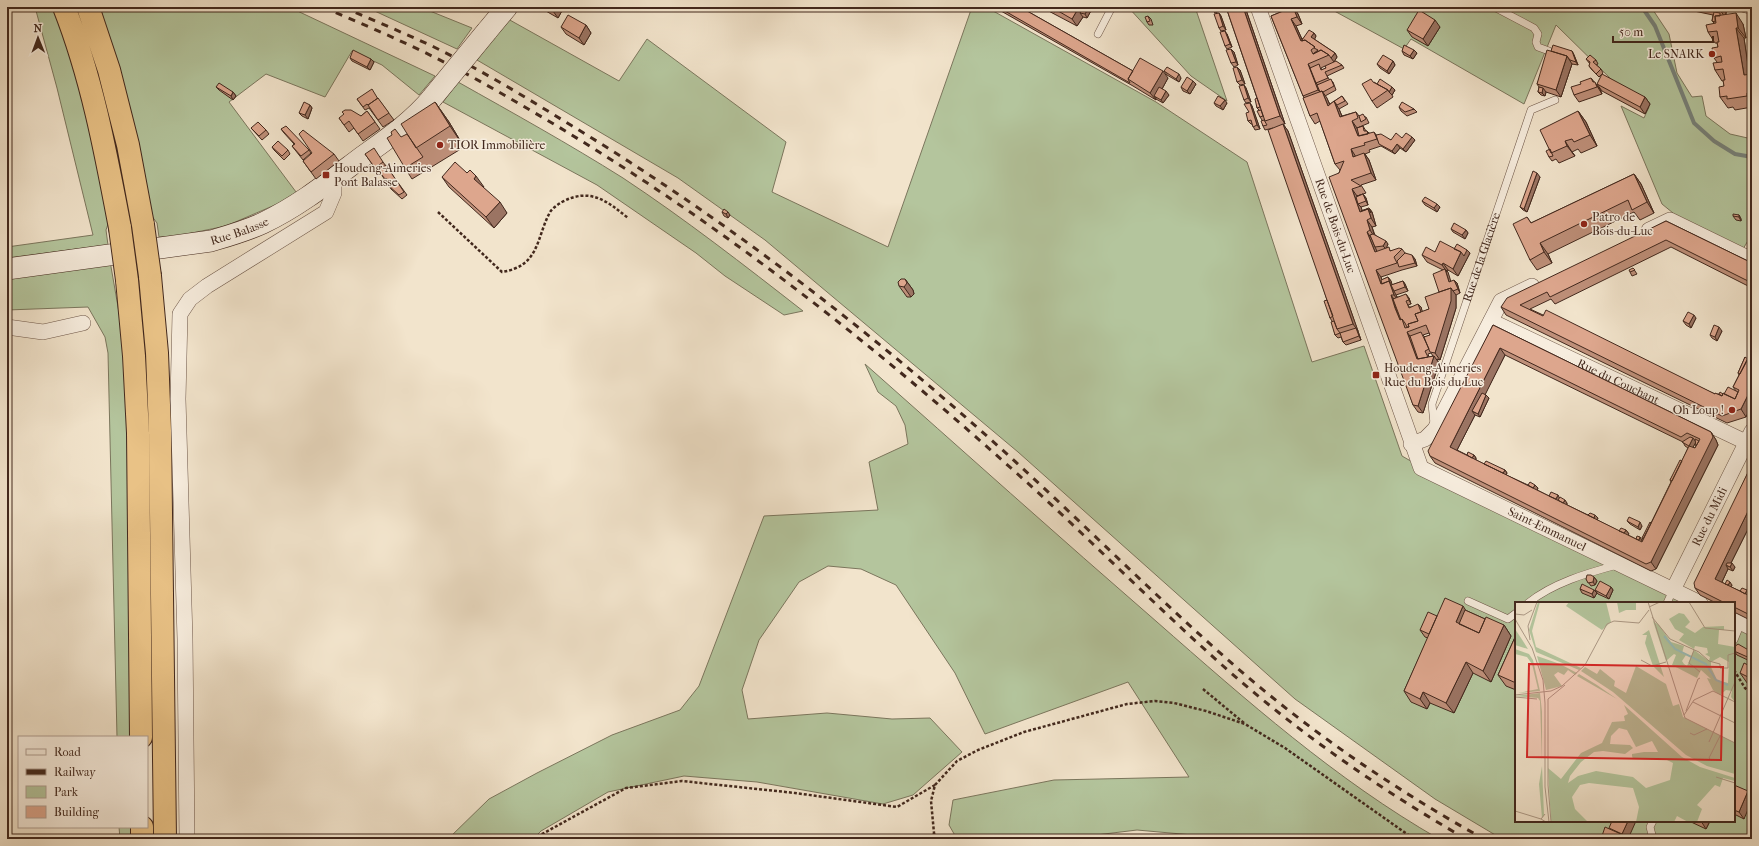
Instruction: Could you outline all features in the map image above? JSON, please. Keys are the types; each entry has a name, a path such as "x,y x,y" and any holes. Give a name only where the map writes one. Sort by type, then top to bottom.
{"highway":[{"path":"64,7 86,76 106,151 120,228 127,280 134,356 138,433 141,736"},
{"path":"88,7 109,70 128,145 143,225 150,276 157,353 160,431 164,839"},
{"path":"142,828 142,839"}],"street":[{"name":"Rue Balasse","path":"7,269 211,241 242,232 264,222 334,179 421,111 507,7"},
{"name":"Rue de Bois-du-Luc","path":"1258,7 1411,444 1421,468"},
{"path":"186,839 185,639 178,399 180,314 190,299 207,286 326,212 334,193 334,179"},
{"path":"1635,237 1670,220 1752,260"},
{"path":"1411,444 1425,439 1435,429 1501,301 1544,280"},
{"name":"Rue du Couchant","path":"1491,321 1750,440"},
{"path":"7,327 43,332 83,323"},
{"name":"Rue du Midi","path":"1670,596 1750,440"},
{"name":"Saint-Emmanuel","path":"1421,468 1620,564 1670,596 1696,602"}],"lane":[{"path":"1098,34 1112,7"},
{"path":"1494,7 1534,28 1538,34 1536,42 1538,47 1549,51"},
{"path":"1738,7 1752,11"},
{"name":"Rue de la Glacière","path":"1435,429 1432,404 1531,110 1555,100"},
{"path":"1529,602 1567,581 1620,564"},
{"path":"1468,601 1508,619 1515,614"},
{"path":"1735,638 1742,623"},
{"path":"1652,822 1650,827 1654,839"}],"path":[{"path":"438,212 502,272 514,270 526,261 538,245 549,213 556,206 568,199 593,195 608,202 628,218"},
{"path":"1735,672 1745,688 1752,694"},
{"path":"1203,689 1246,724 1285,748 1414,839"},
{"path":"533,839 626,788 682,781 795,793 897,807 935,785 958,761 978,750 1024,732 1127,704 1155,701 1174,703 1206,711 1246,724"},
{"path":"935,785 931,801 934,833 936,839"},
{"path":"932,839 934,833"}],"green space":[{"path":"35,7 54,7 68,43 111,215 106,230 108,245 7,258 7,247 93,235 57,88"},
{"path":"100,7 289,7 435,76 419,95 382,65 352,51 325,97 266,74 229,102 302,200 275,205 226,226 177,236 159,237 157,223 151,215 117,67"},
{"path":"366,7 420,7 472,28 457,49"},
{"path":"972,7 986,7 1156,102 1247,162 1312,362 1364,346 1402,456 1428,471 1698,602 1515,602 1515,822 1735,822 1735,620 1752,628 1752,839 1502,839 1435,799 1295,699 1018,452 765,240 678,178 477,60 508,19 619,81 647,39 786,142 772,192 888,247"},
{"path":"1128,7 1195,7 1227,101 1191,76"},
{"path":"1327,7 1641,7 1644,11 1642,7 1651,7 1669,34 1677,73 1692,97 1702,96 1706,116 1730,134 1752,139 1752,234 1740,254 1670,220 1673,213 1662,204 1621,106 1644,118 1649,107 1615,89 1615,83 1556,25 1524,104 1411,39 1404,49"},
{"path":"458,82 562,141 623,178 692,226 803,311 784,315 725,276 696,253 597,185 443,102"},
{"path":"110,261 125,347 130,432 133,736 117,736 108,353 105,337 88,307 7,310 7,274"},
{"path":"865,364 1190,651 1293,738 1364,791 1439,839 1237,839 1137,830 1063,839 957,839 949,825 953,800 1054,780 1189,777 1128,682 985,734 955,673 896,585 861,569 828,566 799,582 759,640 742,690 748,719 827,713 892,719 930,718 962,752 913,795 883,804 757,782 684,776 608,792 541,831 533,839 448,839 489,799 612,735 680,710 699,686 764,516 878,510 869,462 908,444 905,425 896,406 878,392"},
{"path":"119,828 134,828 134,839 120,839"}],"building":[{"path":"547,7 555,7 553,11"},
{"path":"998,7 1020,7 1133,71 1128,79 1130,83"},
{"path":"1050,7 1054,7 1055,12 1049,9"},
{"path":"1079,7 1072,19 1053,8"},
{"path":"1084,7 1089,7 1085,14 1080,13"},
{"path":"1226,7 1243,7 1280,116 1265,121"},
{"path":"1293,7 1297,17 1291,19 1301,41 1305,40 1315,47 1311,50 1313,54 1321,50 1329,55 1308,64 1318,90 1303,96 1271,16"},
{"path":"1704,7 1721,7 1720,10"},
{"path":"1419,10 1435,20 1423,39 1407,30"},
{"path":"1714,12 1720,13 1720,16 1715,16 1715,22 1712,21"},
{"path":"1219,13 1223,26 1219,28 1214,14"},
{"path":"1736,13 1738,28 1736,28 1744,75 1752,74 1752,92 1747,93 1747,96 1727,99 1727,96 1720,97 1719,87 1724,86 1723,80 1725,80 1723,69 1715,70 1713,63 1722,62 1721,56 1714,58 1712,48 1718,47 1717,42 1719,42 1717,31 1708,32 1706,25 1716,23 1715,16"},
{"path":"568,15 586,25 579,38 561,27"},
{"path":"1148,16 1150,21 1147,22 1145,17"},
{"path":"1309,30 1314,33 1311,37 1335,53 1331,58 1321,50 1313,54 1318,50 1305,40 1302,41"},
{"path":"1225,31 1230,44 1225,46 1220,32"},
{"path":"1404,45 1414,50 1410,56 1402,51"},
{"path":"1553,45 1572,51 1576,62 1570,60 1567,56 1551,51"},
{"path":"1231,49 1236,62 1231,63 1226,50"},
{"path":"353,50 371,59 367,67 350,58"},
{"path":"1547,50 1567,56 1556,90 1537,84"},
{"path":"1383,55 1393,61 1387,71 1377,64"},
{"path":"1590,55 1596,60 1593,62 1601,69 1596,74 1589,66 1590,62 1586,59"},
{"path":"1140,58 1163,71 1150,93 1128,79"},
{"path":"1336,61 1342,65 1325,72 1328,78 1316,83 1310,68 1319,64 1321,70 1326,68 1325,66"},
{"path":"1167,67 1179,74 1176,79 1164,71"},
{"path":"1237,67 1242,80 1237,82 1233,68"},
{"path":"1602,74 1645,97 1640,107 1597,84"},
{"path":"1187,77 1193,81 1187,91 1181,87"},
{"path":"1591,78 1597,87 1574,95 1571,87 1581,84 1580,82"},
{"path":"1331,79 1334,86 1320,92 1317,85"},
{"path":"1371,79 1373,82 1388,90 1372,101 1362,84"},
{"path":"1380,79 1392,87 1389,92 1377,84"},
{"path":"219,83 233,92 231,96 216,87"},
{"path":"1244,85 1248,98 1244,100 1239,86"},
{"path":"1159,87 1166,91 1161,100 1154,96"},
{"path":"1539,87 1543,88 1542,93 1538,92"},
{"path":"372,89 378,98 363,107 357,99"},
{"path":"1322,91 1328,106 1334,101 1340,117 1356,112 1358,118 1352,121 1358,136 1374,132 1377,139 1364,143 1365,145 1351,149 1353,157 1364,153 1371,173 1351,180 1361,186 1352,189 1360,212 1368,209 1371,218 1367,220 1370,230 1367,232 1375,252 1389,247 1390,251 1399,248 1402,249 1394,257 1397,263 1376,270 1381,284 1389,281 1394,295 1391,295 1395,308 1400,320 1402,319 1405,328 1409,327 1408,324 1418,321 1415,314 1429,309 1425,297 1451,288 1451,301 1435,353 1430,352 1424,337 1430,335 1426,325 1407,332 1417,359 1434,356 1418,406 1413,405 1329,177 1339,173 1344,161 1335,164 1317,113 1310,116 1303,98"},
{"path":"1218,96 1225,100 1220,106 1214,103"},
{"path":"1342,96 1345,101 1337,105 1334,101"},
{"path":"378,98 389,113 378,120 368,105"},
{"path":"1257,98 1260,107 1257,108 1255,99"},
{"path":"304,102 310,105 305,115 299,113"},
{"path":"435,102 450,126 416,148 401,124"},
{"path":"1402,102 1414,109 1405,112 1399,107"},
{"path":"1250,103 1257,125 1253,127 1251,120 1248,121 1246,113 1249,112 1244,104"},
{"path":"345,110 351,110 361,116 367,111 375,122 358,134 349,121 344,125 339,118 344,114 342,112"},
{"path":"1261,110 1263,116 1260,117 1257,111"},
{"path":"1578,111 1590,135 1574,142 1572,139 1565,141 1567,146 1551,153 1540,130"},
{"path":"1363,114 1366,119 1361,122 1359,116"},
{"path":"1264,120 1267,125 1263,126 1261,121"},
{"path":"258,122 266,130 259,136 251,128"},
{"path":"1283,124 1353,324 1337,329 1268,130"},
{"path":"286,126 309,150 301,156 292,146 295,144 281,129"},
{"path":"1363,126 1364,131 1367,131 1368,134 1359,136 1357,128"},
{"path":"395,129 401,137 407,134 423,157 405,168 387,138 392,135 391,132"},
{"path":"303,130 334,154 311,172 303,161 312,153 299,134"},
{"path":"1396,133 1402,138 1406,133 1412,137 1403,149 1397,144 1392,151 1379,144 1376,135 1381,134 1391,140"},
{"path":"278,141 288,150 282,156 272,147"},
{"path":"374,148 383,162 375,168 365,154"},
{"path":"1550,149 1553,156 1549,157 1546,151"},
{"path":"455,162 467,173 470,170 476,176 474,179 500,202 486,217 442,177"},
{"path":"386,165 404,192 399,195 389,186 390,184 386,178 385,179 378,170"},
{"path":"1533,171 1537,173 1524,209 1520,207"},
{"path":"1634,174 1647,202 1632,210 1628,200 1540,243 1544,252 1530,260 1513,224 1527,217 1531,223"},
{"path":"1363,194 1366,201 1358,204 1356,197"},
{"path":"1425,197 1437,204 1434,208 1422,201"},
{"path":"724,209 728,212 726,214 722,212"},
{"path":"1733,214 1739,215 1739,217 1733,216"},
{"path":"1666,221 1752,263 1752,283 1666,240 1550,297 1547,292 1520,305 1543,316 1546,310 1715,394 1722,396 1723,393 1735,399 1739,390 1733,387 1752,350 1752,387 1741,409 1722,416 1501,307 1507,298"},
{"path":"1454,223 1466,230 1462,235 1451,229"},
{"path":"1373,234 1386,241 1383,246 1375,247 1370,235"},
{"path":"1440,241 1461,252 1453,269 1443,263 1442,265 1422,255 1426,247 1435,252"},
{"path":"1457,244 1467,250 1464,256 1461,252 1454,249"},
{"path":"1405,253 1412,255 1415,263 1399,267 1397,261"},
{"path":"1633,268 1635,270 1630,272 1629,270"},
{"path":"1445,269 1449,282 1454,280 1458,289 1453,291 1451,288 1439,292 1433,274"},
{"path":"1388,277 1390,283 1389,281 1382,284 1381,280"},
{"path":"901,279 905,279 907,283 904,287 899,286 898,282"},
{"path":"1403,281 1405,287 1394,291 1391,285"},
{"path":"1406,294 1409,300 1406,301 1409,308 1418,304 1421,312 1415,314 1418,321 1408,324 1409,327 1407,327 1402,319 1401,320 1393,299"},
{"path":"1327,300 1333,316 1330,318 1324,301"},
{"path":"1688,312 1694,315 1689,324 1683,321"},
{"path":"1334,321 1340,333 1335,335 1331,322"},
{"path":"1493,325 1711,432 1713,437 1651,562 1646,564 1430,456 1428,451","holes":["1500,348 1681,437 1687,433 1700,439 1695,448 1689,446 1642,542 1450,447"]},
{"path":"1714,325 1719,327 1715,337 1710,335"},
{"path":"1356,328 1359,336 1343,342 1340,333"},
{"path":"1421,332 1429,349 1425,351 1428,357 1418,359 1410,336"},
{"path":"1745,357 1748,359 1740,374 1738,373"},
{"path":"1728,387 1738,392 1735,399 1724,394"},
{"path":"1482,393 1486,395 1478,414 1472,411"},
{"path":"1690,437 1693,438 1689,446 1682,442"},
{"path":"1695,439 1699,441 1696,446"},
{"path":"1468,452 1474,455 1472,458 1467,455"},
{"path":"1680,460 1682,461 1672,481 1670,480"},
{"path":"1486,461 1505,470 1503,473 1484,464"},
{"path":"1752,464 1752,503 1715,579 1752,597 1752,616 1735,608 1735,602 1723,602 1695,588 1694,583"},
{"path":"1530,482 1535,485 1533,488 1528,485"},
{"path":"1551,492 1558,495 1556,499 1549,496"},
{"path":"1560,497 1565,500 1563,503 1558,500"},
{"path":"1590,513 1595,515 1594,518 1588,515"},
{"path":"1629,517 1640,522 1638,527 1627,521"},
{"path":"1650,522 1651,523 1643,539 1642,538"},
{"path":"1621,528 1626,530 1624,533 1619,531"},
{"path":"1727,563 1732,563 1730,567 1726,565"},
{"path":"1587,575 1594,577 1593,582 1588,583 1586,579"},
{"path":"1727,580 1730,582 1728,585 1725,584"},
{"path":"1600,581 1611,587 1606,596 1595,590"},
{"path":"1582,584 1594,590 1592,594 1580,589"},
{"path":"1742,588 1747,590 1745,594 1740,591"},
{"path":"1445,598 1463,606 1456,622 1479,633 1486,617 1504,625 1483,671 1466,662 1446,703 1423,692 1420,699 1404,691"},
{"path":"1465,610 1485,619 1479,633 1459,624"},
{"path":"1428,612 1437,616 1429,634 1420,630"},
{"path":"1515,637 1515,683 1498,675"},
{"path":"1738,644 1752,652 1752,659 1735,651 1735,646"},
{"path":"1744,663 1752,667 1752,679 1740,673"},
{"path":"1735,785 1748,791 1739,812 1735,810"},
{"path":"1612,822 1628,822 1622,834 1609,828"},
{"path":"1605,827 1632,839 1601,839"}],"waterway":[{"path":"1642,7 1655,26 1694,123 1714,141 1735,154 1752,157"}],"railway":[{"path":"323,7 420,50 508,97 612,160 729,239 841,324 950,414 1031,486 1194,640 1250,690 1309,736 1371,780 1466,839"},
{"path":"343,7 434,47 500,82 623,158 738,236 849,320 956,409 1036,480 1144,583 1257,685 1319,733 1383,778 1484,839"}],"place":[{"name":"Le SNARK","path":"1712,54"},
{"name":"TIOR Immobilière","path":"440,145"},
{"name":"Houdeng-Aimeries Pont Balasse","path":"326,175"},
{"name":"Patro de Bois-du-Luc","path":"1584,224"},
{"name":"Houdeng-Aimeries Rue du Bois du Luc","path":"1376,375"},
{"name":"Oh Loup !","path":"1732,410"}]}
